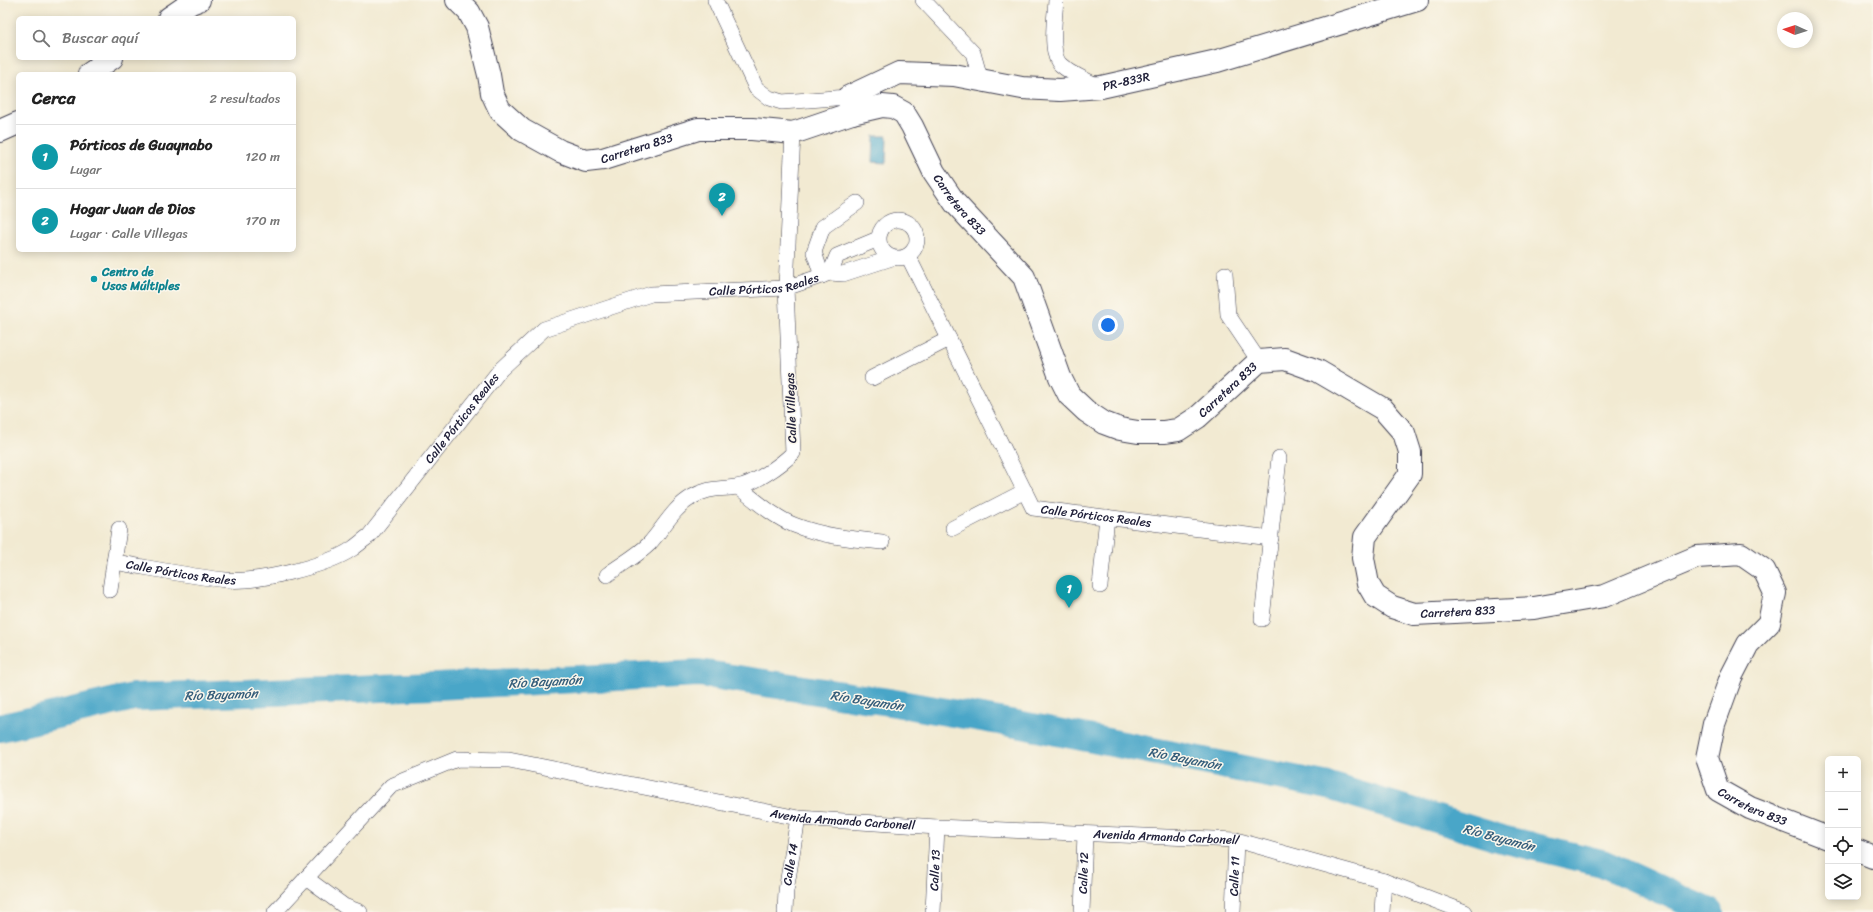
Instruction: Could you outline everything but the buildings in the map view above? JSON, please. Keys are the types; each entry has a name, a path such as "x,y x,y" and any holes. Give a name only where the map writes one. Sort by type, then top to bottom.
{"street":[{"path":"172,16 199,0"},
{"name":"Carretera 833","path":"457,0 469,12 477,27 492,92 500,110 522,130 560,151 586,161 603,159 698,129 752,129 793,133 850,105 893,107 904,113 912,126 934,172 955,203 1024,278 1060,377 1069,394 1086,411 1104,423 1120,429 1138,432 1164,432 1178,430 1198,417 1259,361 1285,359 1318,371 1383,409 1404,433 1410,452 1410,474 1365,537 1362,558 1368,584 1375,596 1392,608 1414,614 1534,608 1604,596 1697,557 1741,554 1764,570 1775,593 1769,622 1748,644 1731,677 1714,724 1707,758 1718,790 1750,808 1825,837"},
{"path":"715,0 756,88 769,98 782,102 850,105"},
{"path":"923,0 973,53 980,81"},
{"path":"1056,0 1054,37 1055,54 1060,64 1100,87"},
{"name":"PR-833R","path":"850,105 899,73 954,76 1022,88 1060,90 1100,87 1217,62 1416,0"},
{"path":"92,72 109,60"},
{"path":"0,131 16,124"},
{"name":"Calle Villegas","path":"607,575 648,545 675,511 691,498 709,489 738,487 764,475 782,463 793,453 786,288 793,133"},
{"path":"826,274 814,252 822,227 857,203"},
{"path":"894,220 907,222 912,226 917,238 914,250 908,256 898,259 892,258 882,250 878,238 883,226 888,222 894,220"},
{"name":"Calle Pórticos Reales","path":"826,274 837,256 878,238"},
{"name":"Calle Pórticos Reales","path":"908,256 1033,508 1271,538"},
{"name":"Calle Pórticos Reales","path":"114,562 226,580 249,580 288,573 322,562 351,550 369,536 500,370 544,329 651,294 786,288 826,274 843,274 892,258"},
{"path":"1225,274 1228,315 1259,361"},
{"path":"872,378 949,339"},
{"path":"1262,620 1279,458"},
{"path":"738,487 766,508 794,525 837,537 882,542"},
{"path":"953,528 1025,491"},
{"path":"1100,586 1107,517"},
{"path":"110,590 118,529"},
{"name":"Avenida Armando Carbonell","path":"276,912 391,786 457,759 509,760 798,818 937,827 1236,840 1384,881 1465,912"},
{"name":"Calle 14","path":"785,912 786,891 798,818"},
{"name":"Calle 13","path":"934,912 937,827"},
{"name":"Calle 12","path":"1082,912 1085,834"},
{"name":"Calle 11","path":"1233,912 1236,840"},
{"path":"1861,852 1873,857"},
{"path":"306,878 344,906 360,912"},
{"path":"1382,912 1384,881"}],"water":[{"path":"874,136 887,136 886,163 873,162"}],"waterway":[{"name":"Río Bayamón","path":"0,728 133,697 436,686 699,673 889,702 1022,725 1329,786 1502,839 1602,863 1710,912"}],"place":[{"name":"Hogar Juan de Dios","path":"722,216"},
{"name":"Centro de Usos Múltiples","path":"94,279"},
{"name":"Pórticos de Guaynabo","path":"1069,608"}]}
